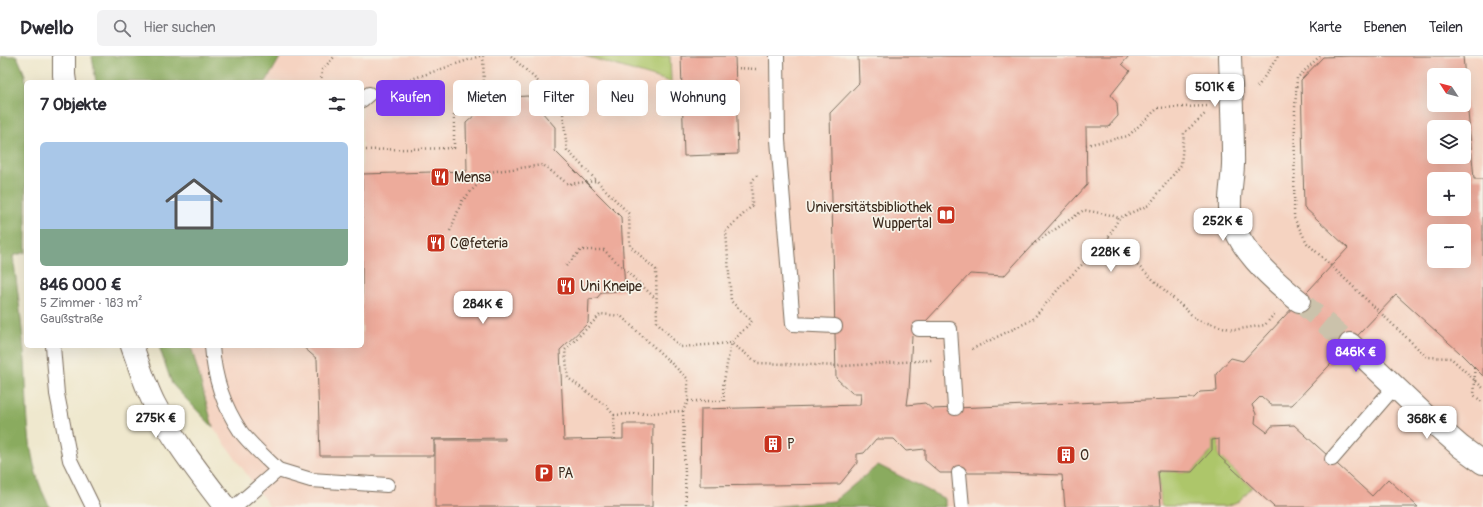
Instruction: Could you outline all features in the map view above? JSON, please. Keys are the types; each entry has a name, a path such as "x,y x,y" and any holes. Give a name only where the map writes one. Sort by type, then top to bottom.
{"street":[{"path":"1230,56 1234,158 1230,210 1233,221 1238,235 1256,261 1269,276 1299,301"},
{"path":"1350,344 1461,447 1483,463"},
{"path":"133,348 154,402 164,421 176,440 226,507"}],"lane":[{"path":"777,56 778,140 793,324 835,326"},
{"path":"919,329 950,329 955,408"},
{"path":"53,348 58,394 70,460 93,507"},
{"path":"212,348 213,358 223,400 242,433 278,470 311,480 387,485"},
{"path":"1332,459 1395,386"},
{"path":"235,507 278,470"},
{"path":"959,473 962,507"}],"path":[{"path":"321,80 322,70 334,56"},
{"path":"365,97 480,56"},
{"path":"364,150 454,148 454,114 484,85 483,56"},
{"path":"511,56 562,104 567,150 629,214 630,246 656,270 657,322 680,346 731,343 758,363 844,366 952,359 1032,320 1061,286 1108,238 1119,218 1149,205 1181,165 1184,133"},
{"path":"1320,56 1297,78 1295,108 1294,218 1307,244 1427,356 1451,358 1483,388"},
{"path":"1086,145 1128,136 1158,108 1214,106"},
{"path":"450,231 462,201 489,172 544,165 568,184 596,181"},
{"path":"688,401 724,401 723,386 731,343 752,321 731,301 726,230 752,206 752,181"},
{"path":"1032,245 1084,210 1119,218"},
{"path":"1108,238 1197,320 1233,330 1265,325"},
{"path":"566,266 581,250 604,250 656,298"},
{"path":"615,440 614,415 606,406 568,378 565,350 601,314 621,316 688,378 688,401 683,411 686,507"},
{"path":"1474,368 1474,395 1483,403"},
{"path":"614,415 683,411"}],"shaded area":[{"path":"281,56 585,56 664,80 656,80 656,116 740,116 740,80 671,80 670,56 1483,56 1483,507 270,507 213,427 192,348 364,348 364,80 267,80"}],"green space":[{"path":"1,56 17,56 26,80 24,80 24,253 13,256 24,348 29,436 36,473 50,507 0,507"},
{"path":"92,56 281,56 267,80 96,80"},
{"path":"585,56 670,56 671,80 664,80"},
{"path":"160,348 192,348 213,427 172,384"},
{"path":"1219,439 1219,456 1252,487 1239,501 1227,506 1161,506 1158,471 1192,472 1212,451 1212,440"},
{"path":"878,465 945,499 945,507 770,507 834,501"}],"building":[{"path":"681,56 735,56 736,80 682,80"},
{"path":"858,56 1129,56 1122,64 1130,71 1111,95 1117,103 1118,116 1108,127 1086,127 1087,185 1004,276 970,274 912,336 907,405 925,403 932,409 1194,398 1200,392 1217,391 1216,374 1231,358 1243,361 1348,248 1304,207 1301,80 1323,57 1463,56 1464,68 1427,68 1427,112 1468,112 1469,120 1427,120 1427,164 1471,164 1471,145 1474,179 1483,179 1483,376 1459,352 1396,295 1292,405 1271,405 1261,396 1252,405 1256,414 1255,423 1267,432 1272,426 1294,425 1372,496 1388,479 1418,507 1274,507 1219,456 1219,439 1212,440 1212,450 1192,472 1158,471 1161,506 1065,507 1062,475 940,473 925,460 925,449 906,451 894,439 876,439 864,453 857,454 857,463 840,484 700,486 701,409 860,405 861,393 852,393 836,378 830,113 859,83"},
{"path":"521,96 528,96 529,116 545,116 555,127 555,151 621,217 625,291 602,292 597,298 589,299 588,323 560,350 564,440 623,439 623,424 653,424 652,507 435,507 435,440 505,440 505,438 431,439 434,440 434,456 320,456 317,359 304,348 364,348 364,174 467,171 466,123 474,116 521,116"},
{"path":"683,116 737,116 738,154 684,156"}],"tunnel":[{"path":"1299,301 1350,344"}],"place":[{"name":"Mensa","path":"440,177"},
{"name":"Universitätsbibliothek Wuppertal","path":"946,215"},
{"name":"C@feteria","path":"436,243"},
{"name":"Uni Kneipe","path":"566,286"},
{"name":"P","path":"773,444"},
{"name":"O","path":"1066,455"},
{"name":"PA","path":"544,473"}]}
